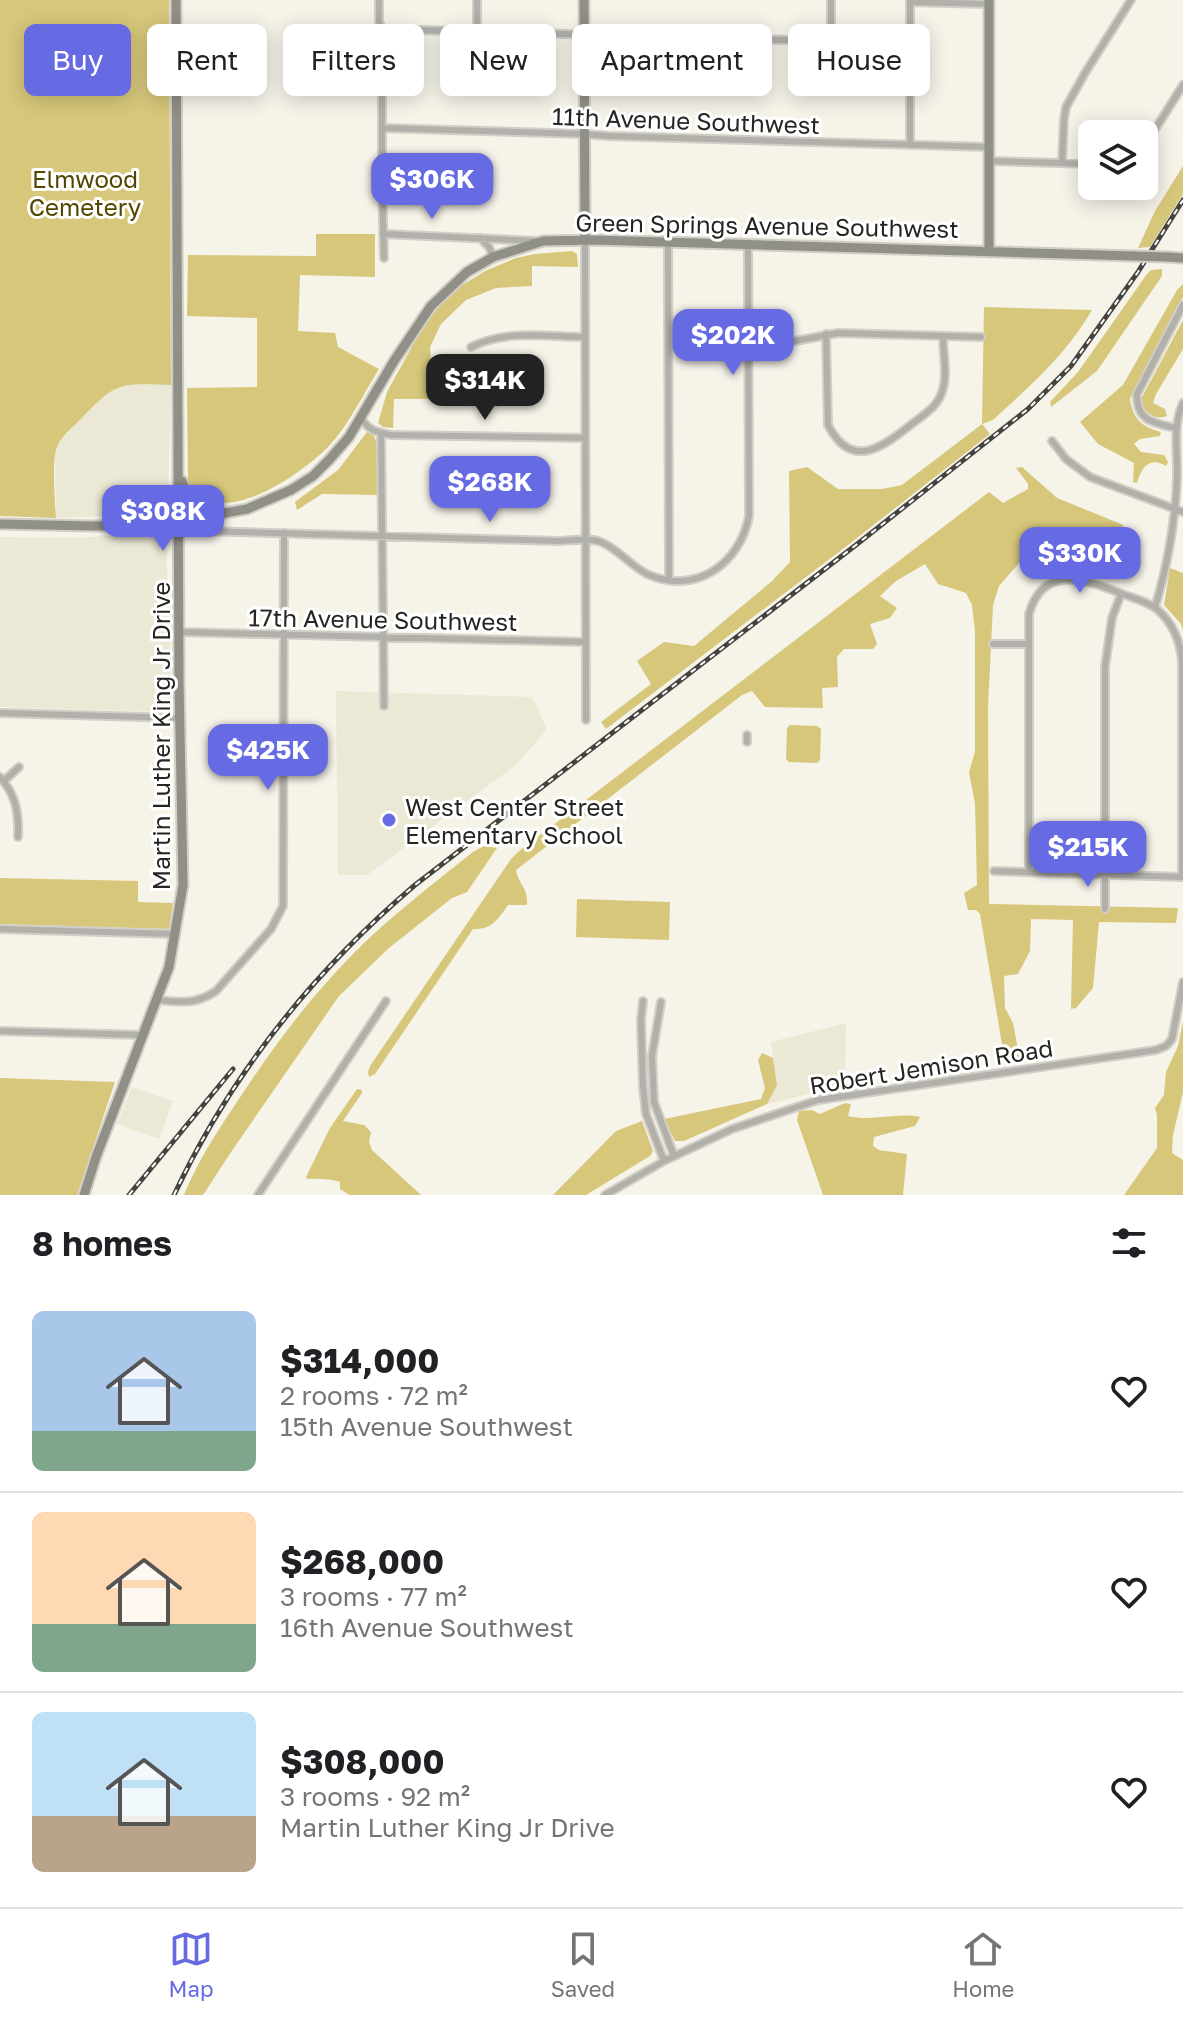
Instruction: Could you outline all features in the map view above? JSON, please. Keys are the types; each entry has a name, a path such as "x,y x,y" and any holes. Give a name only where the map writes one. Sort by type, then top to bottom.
{"main road":[{"name":"Martin Luther King Jr Drive","path":"84,1195 169,967 183,885 176,0"},
{"path":"583,24 584,0"},
{"path":"989,2 989,251"},
{"path":"584,96 585,239"},
{"name":"Green Springs Avenue Southwest","path":"0,524 159,525 247,509 291,490 313,476 349,437 431,306 467,272 493,257 543,241 585,239 1183,258"},
{"path":"179,472 188,495 205,509 220,513"}],"street":[{"path":"379,0 380,24"},
{"path":"477,0 477,24"},
{"path":"831,0 831,24"},
{"path":"1062,163 1066,107 1131,0"},
{"path":"910,24 910,1 989,2"},
{"path":"1158,125 1183,85"},
{"path":"382,96 384,258"},
{"path":"910,96 910,145"},
{"name":"11th Avenue Southwest","path":"382,128 989,147"},
{"path":"989,161 1078,164"},
{"name":"Green Springs Avenue Southwest","path":"383,234 543,241"},
{"path":"480,238 493,257"},
{"path":"585,239 586,720"},
{"path":"668,242 669,580"},
{"path":"203,531 585,540 603,543 645,573 669,580 704,576 721,566 734,553 742,539 749,511 748,245"},
{"path":"1175,428 1151,422 1141,413 1137,394 1183,305"},
{"path":"748,342 800,341 826,334 981,337"},
{"path":"826,334 828,425 842,443 851,449 864,451 887,444 936,404 944,384 943,336"},
{"path":"471,347 504,335 585,337"},
{"path":"1155,607 1165,573 1174,509 1177,475 1175,428 1183,403"},
{"path":"361,417 371,430 406,436 585,438"},
{"path":"381,433 384,706"},
{"path":"1052,441 1073,466 1090,477 1183,512"},
{"path":"157,1000 193,1002 216,991 271,929 283,906 284,533"},
{"path":"994,871 1182,877 1181,651 1175,632 1155,607 1082,580 1066,579 1050,584 1040,592 1029,614 1029,872"},
{"path":"1105,909 1105,667 1112,618 1121,594"},
{"name":"17th Avenue Southwest","path":"179,632 586,642"},
{"path":"993,644 1028,644"},
{"path":"0,713 180,718"},
{"path":"18,837 14,797 2,779 19,767"},
{"path":"0,929 176,934"},
{"name":"Robert Jemison Road","path":"605,1195 664,1161 732,1129 818,1100 1156,1050 1172,1039 1183,982"},
{"path":"258,1195 386,1001"},
{"path":"643,1001 641,1020 646,1114 664,1161"},
{"path":"661,1002 652,1056 654,1102 674,1156"},
{"path":"0,1031 142,1035"}],"shaded area":[{"path":"132,384 171,385 166,507 157,514 56,518 55,452 60,441 103,396 115,388"},
{"path":"158,533 166,539 172,708 166,712 0,707 0,537 74,538"},
{"name":"West Center Street Elementary School","path":"336,691 532,697 547,729 516,765 367,875 338,875"},
{"path":"846,1023 845,1085 767,1104 777,1084 771,1042"},
{"path":"132,1087 173,1101 159,1139 117,1124"}],"green space":[{"name":"Elmwood Cemetery","path":"0,0 169,0 169,24 147,24 147,96 169,96 171,385 128,385 110,392 66,434 55,456 56,518 0,516"},
{"path":"1183,166 1183,194 1150,247 1138,248 1155,211"},
{"path":"316,234 375,234 375,277 300,275 298,331 335,333 338,347 379,369 336,438 299,471 279,484 238,501 218,503 201,497 188,483 187,388 257,387 257,318 187,316 188,255 316,256"},
{"path":"572,251 577,254 578,267 532,266 532,286 496,288 466,300 441,324 430,347 431,366 440,383 440,399 394,399 393,428 378,423 387,392 426,321 439,304 485,271 516,258"},
{"path":"1162,269 1162,276 1097,371 1051,407 1050,402 1078,372 1147,274 1151,270"},
{"path":"1183,284 1183,297 1130,399 1133,412 1140,421 1161,432 1160,436 1140,439 1134,444 1141,452 1164,455 1168,462 1166,466 1155,462 1147,465 1137,483 1133,482 1134,463 1098,444 1080,422 1123,385"},
{"path":"984,307 1092,310 1071,342 1047,369 993,420 982,424"},
{"path":"1183,320 1183,349 1153,403 1165,409 1167,416 1156,417 1142,407 1141,399"},
{"path":"982,424 990,434 606,729 601,722 651,684 637,661 664,642 694,646 772,581 790,562 789,471 807,467 838,489 882,489 902,485"},
{"path":"367,432 374,436 377,444 377,495 322,494 297,510 295,502 338,470"},
{"path":"1022,467 1057,498 1121,524 1133,536 1133,548 1127,562 1073,544 1044,545 1026,555 999,586 993,605 988,707 989,904 1178,908 1176,923 1099,922 1093,988 1076,1008 1071,1009 1073,920 1031,919 1030,951 1018,974 1004,976 1005,1008 1013,1023 1020,1060 1005,1062 980,914 976,910 968,910 964,893 977,885 975,804 969,772 975,752 975,631 972,605 966,593 938,584 925,564 896,581 880,596 897,608 890,618 870,624 877,644 873,649 844,649 837,657 838,687 822,688 823,708 765,707 752,691 742,695 516,870 527,905 508,905 490,926 473,929 375,1074 369,1077 370,1066 518,852 989,492 1003,503 1028,489 1028,484 1016,468"},
{"path":"1170,568 1183,573 1183,631 1181,624 1164,605"},
{"path":"790,725 817,726 821,729 820,760 817,763 789,762 786,759 787,728"},
{"path":"484,846 497,848 467,892 452,898 389,948 339,996 203,1195 184,1195 228,1116 304,1008 381,928"},
{"path":"0,878 138,881 138,902 173,903 169,929 0,924"},
{"path":"577,899 670,902 669,940 576,937"},
{"path":"1183,1021 1183,1092 1172,1153 1183,1160 1183,1195 1124,1195 1157,1148 1155,1108 1164,1095 1166,1072 1178,1046"},
{"path":"762,1053 773,1058 777,1085 767,1104 684,1141 675,1141 664,1119 761,1099 765,1088 758,1060"},
{"path":"0,1078 115,1082 77,1195 0,1195"},
{"path":"357,1089 362,1093 343,1121 364,1125 371,1132 369,1142 372,1150 421,1195 350,1195 340,1189 340,1182 307,1179 330,1128"},
{"path":"845,1103 851,1104 848,1116 920,1117 915,1126 874,1137 873,1146 879,1150 907,1154 903,1195 823,1195 797,1120 799,1111 812,1110 820,1114"},
{"path":"642,1121 653,1151 650,1156 586,1195 553,1195 616,1131"}],"railway":[{"path":"174,1195 197,1150 249,1066 309,989 378,918 415,885 1028,409 1071,366 1138,272 1183,200"},
{"path":"129,1195 233,1069"}],"place":[{"name":"West Center Street Elementary School","path":"389,820"}]}
